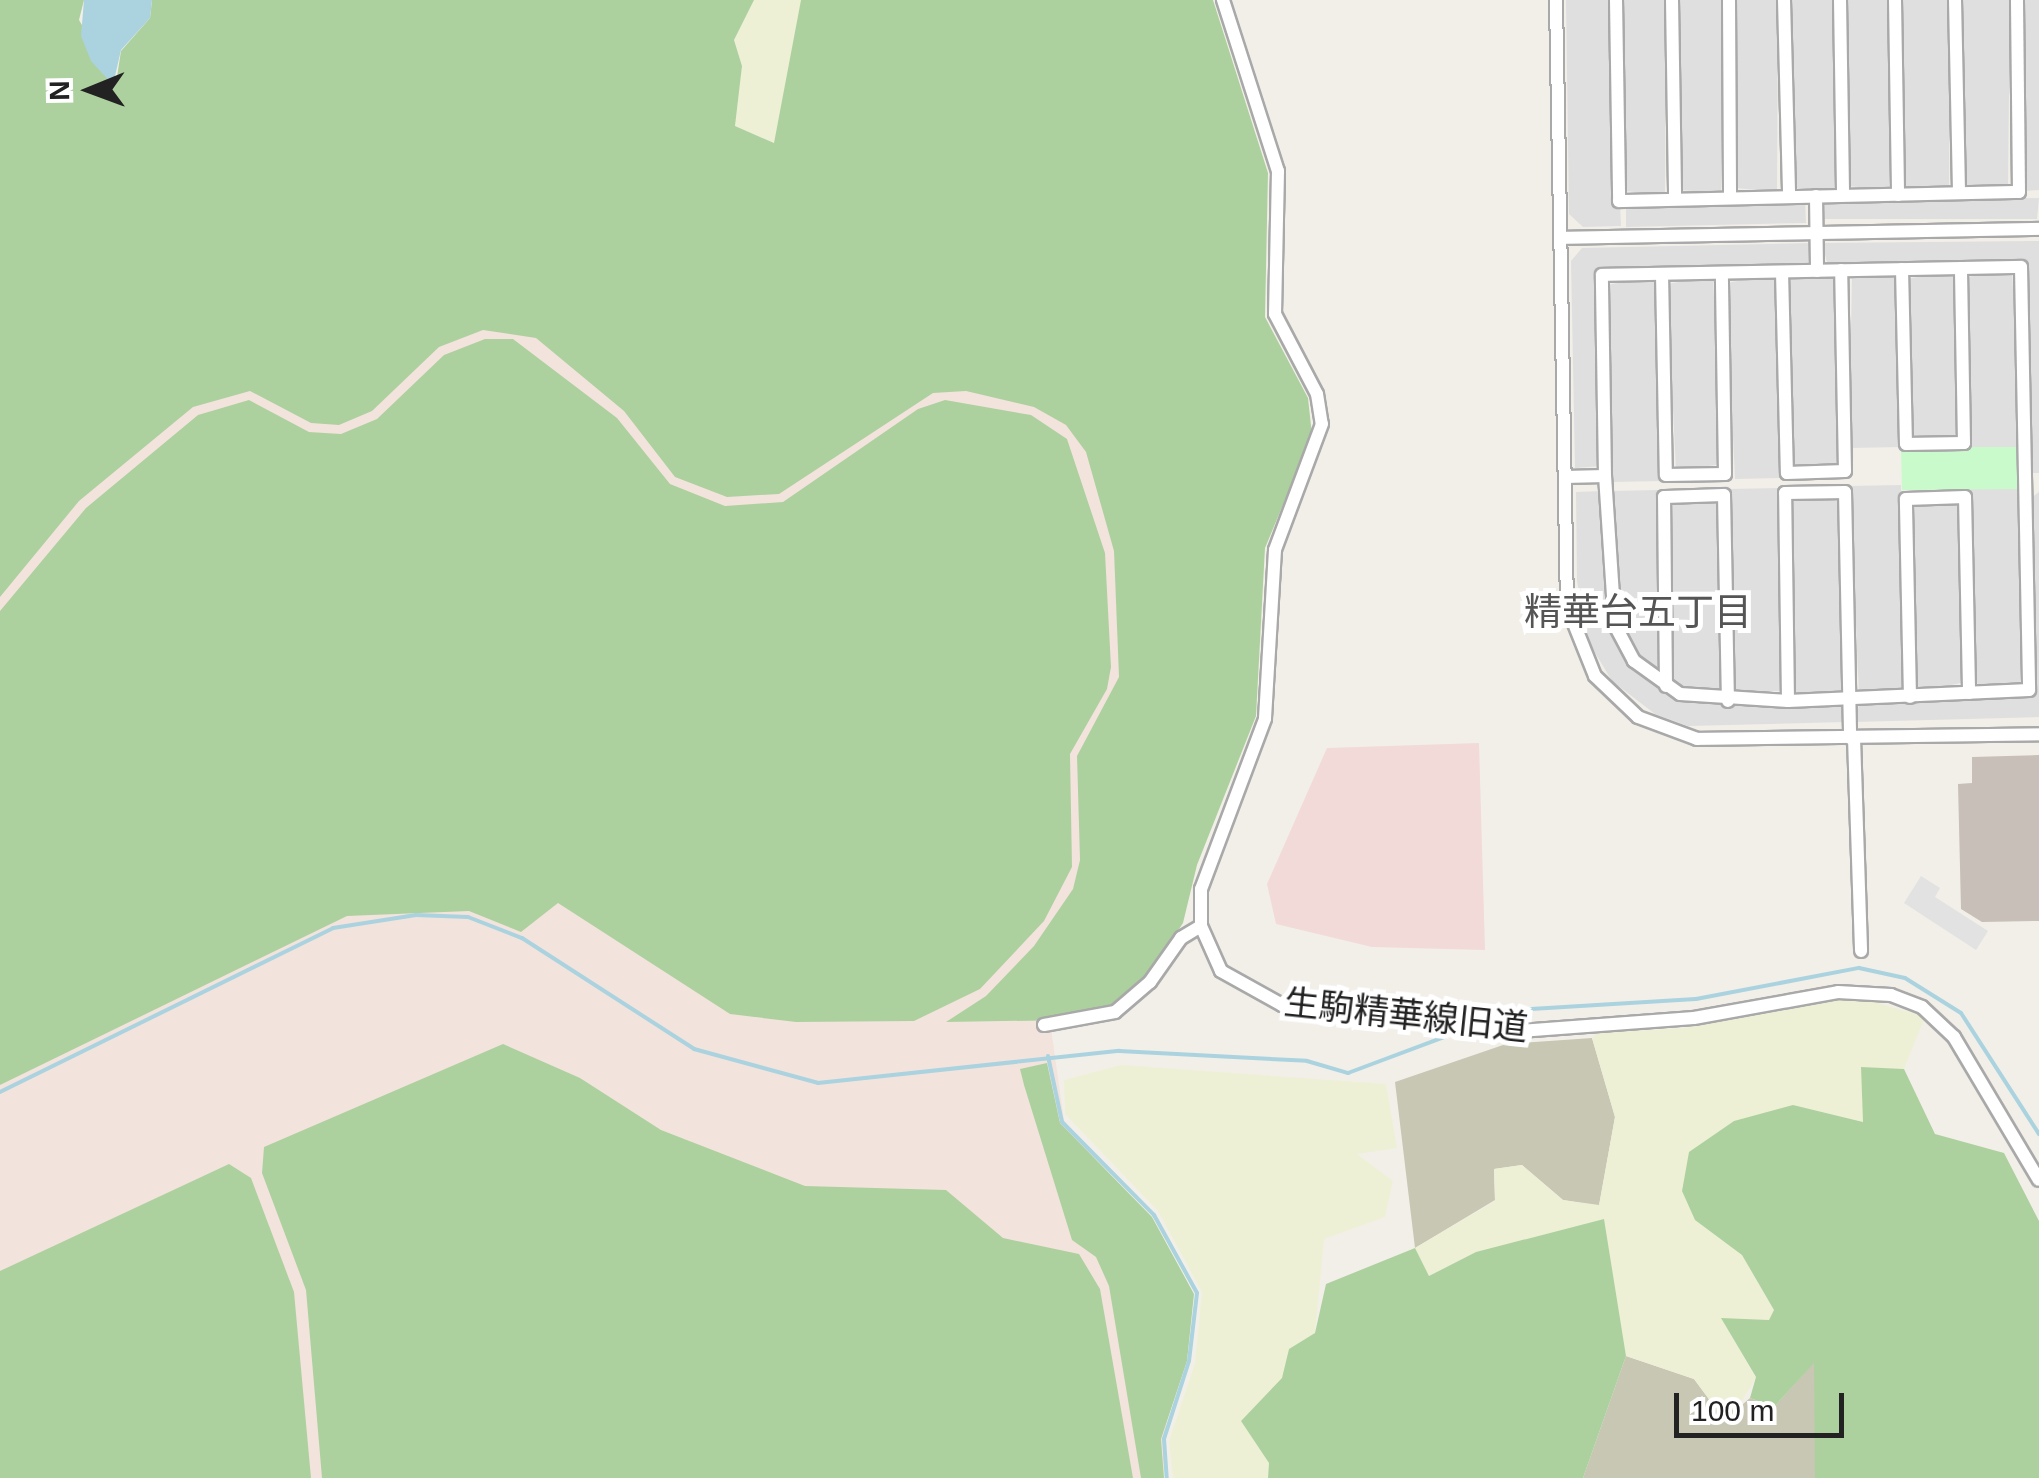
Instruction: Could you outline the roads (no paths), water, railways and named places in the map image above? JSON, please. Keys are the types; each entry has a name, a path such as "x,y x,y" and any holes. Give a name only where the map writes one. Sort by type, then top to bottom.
{"street":[{"name":"生駒精華線旧道","path":"1223,0 1262,113 1280,190 1275,314 1317,394 1322,437 1275,550 1269,704 1206,868 1201,926 1221,971 1271,1002 1492,1030 1694,1018 1838,992 1891,995 1922,1008 1954,1036 2039,1180"},
{"path":"1556,0 1569,620 1588,666 1617,701 1657,728 1697,739 2039,734"},
{"path":"1616,0 1619,200 2018,192 2017,0"},
{"path":"1672,0 1675,198"},
{"path":"1728,0 1730,198"},
{"path":"1784,0 1788,196"},
{"path":"1840,0 1843,195"},
{"path":"1895,0 1898,195"},
{"path":"1956,0 1959,194"},
{"path":"1816,196 1818,271"},
{"path":"1561,238 2039,229"},
{"path":"2021,267 2032,488 2028,690 1850,700 1700,700 1666,686 1634,661 1615,626 1605,476 1602,275 1818,271 2021,267"},
{"path":"1902,269 1906,444 1964,443 1961,268"},
{"path":"1842,270 1850,700 1861,951"},
{"path":"1782,272 1787,473 1845,472"},
{"path":"1662,274 1666,475 1725,474 1722,273"},
{"path":"1565,477 1605,476"},
{"path":"1788,700 1785,493 1846,492"},
{"path":"1666,686 1664,496 1724,495 1728,701"},
{"path":"1910,697 1906,499 1965,498 1970,693"},
{"path":"1044,1025 1116,1012 1150,982 1181,938 1201,926"}],"water":[{"path":"84,0 152,0 150,18 121,50 113,85 91,61 81,36"}],"waterway":[{"path":"0,1092 333,928 416,915 468,917 522,938 694,1049 818,1083 1119,1051 1307,1061 1348,1073 1447,1036"},
{"path":"1531,1009 1696,999 1859,968 1905,978 1961,1013 2039,1134"},
{"path":"1048,1056 1062,1122 1154,1215 1197,1293 1189,1361 1164,1439 1167,1478"}],"district":[{"name":"精華台五丁目","path":"1638,613"}]}
